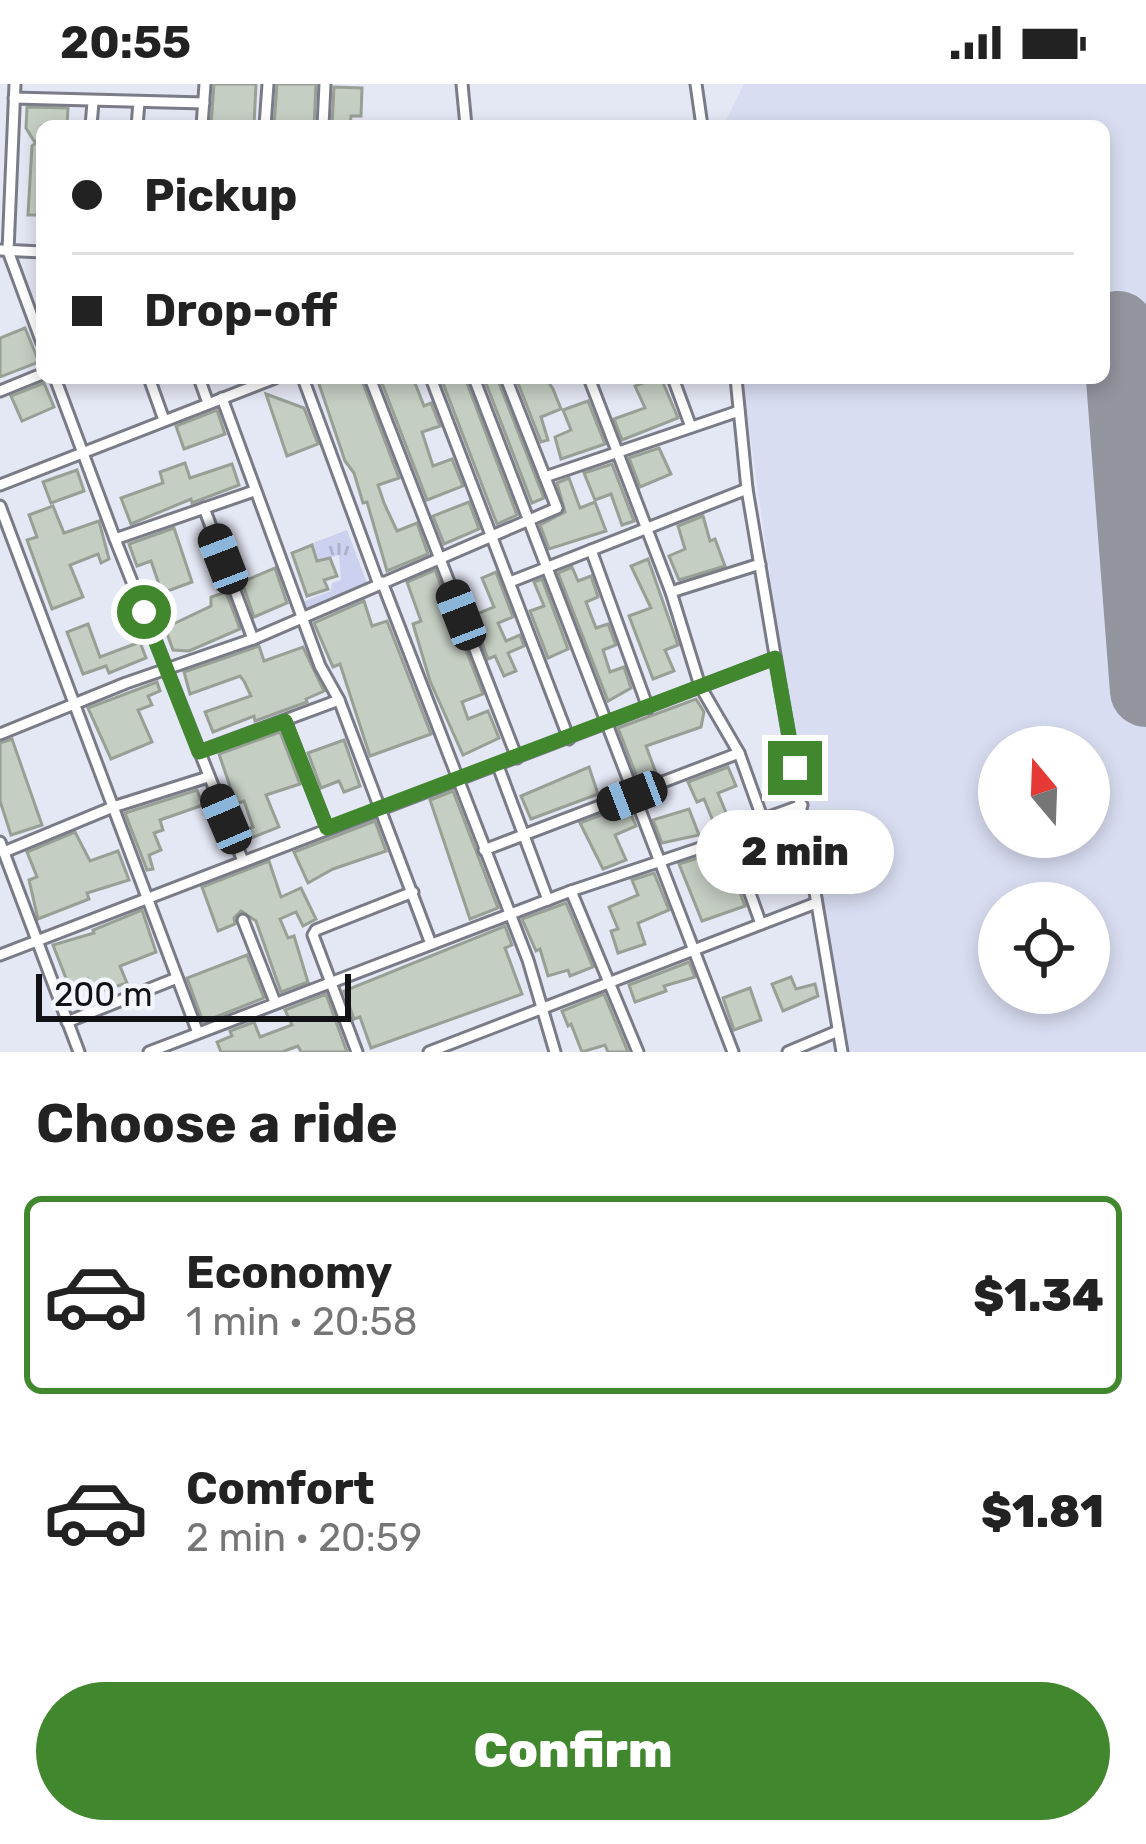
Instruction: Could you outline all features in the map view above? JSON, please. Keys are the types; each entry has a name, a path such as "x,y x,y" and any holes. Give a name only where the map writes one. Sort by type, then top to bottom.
{"street":[{"path":"15,84 4,250 36,328"},
{"path":"203,120 206,84"},
{"path":"265,120 268,84"},
{"path":"323,120 326,84"},
{"path":"462,84 465,120"},
{"path":"696,84 701,120"},
{"path":"14,98 204,103"},
{"path":"92,120 93,102"},
{"path":"138,120 139,102"},
{"path":"4,250 36,252"},
{"path":"0,391 36,376"},
{"path":"57,384 243,861"},
{"path":"151,384 164,420"},
{"path":"201,384 208,403"},
{"path":"0,485 259,384"},
{"path":"305,384 510,916 555,1052"},
{"path":"372,384 517,758"},
{"path":"433,384 569,739"},
{"path":"476,384 733,1052"},
{"path":"0,734 254,638 556,508 508,384"},
{"path":"591,384 671,592 700,686 739,753 763,820"},
{"path":"675,384 691,427"},
{"path":"737,384 747,489 842,1052"},
{"path":"222,398 320,666 339,700 430,944"},
{"path":"545,477 739,412"},
{"path":"510,582 747,489"},
{"path":"115,539 254,491"},
{"path":"0,506 198,1033"},
{"path":"203,508 254,638"},
{"path":"591,550 648,708"},
{"path":"671,592 760,564"},
{"path":"0,955 775,658"},
{"path":"199,752 339,700"},
{"path":"285,721 327,828"},
{"path":"484,850 739,753"},
{"path":"498,766 548,900"},
{"path":"79,1052 2,847 208,777"},
{"path":"149,1052 571,891 730,838 739,828 802,805"},
{"path":"730,838 761,924"},
{"path":"571,891 638,1052"},
{"path":"357,1052 312,941 316,930 413,892"},
{"path":"436,1051 816,903"},
{"path":"243,920 275,1003"},
{"path":"67,1022 177,977"},
{"path":"788,1052 838,1031"}],"shaded area":[{"path":"744,84 1146,84 1146,1052 849,1052 778,632 743,384 1110,384 1110,120 726,120"}],"green space":[{"path":"347,530 368,586 305,609 302,602 331,591 332,583 341,580 339,555 319,561 313,543"}],"building":[{"path":"214,84 256,84 254,120 211,120"},
{"path":"277,84 316,84 314,120 274,120"},
{"path":"334,87 362,88 361,116 332,120"},
{"path":"27,107 68,108 67,120 36,120 36,141 26,128"},
{"path":"36,143 36,215 28,215 32,146"},
{"path":"25,328 36,363 0,377 0,338"},
{"path":"44,384 54,407 22,421 11,396"},
{"path":"319,384 363,384 399,478 378,485 384,503 397,531 417,523 428,554 387,571 367,502 363,503"},
{"path":"382,384 415,384 424,406 431,403 440,426 422,432 433,466 452,459 463,486 427,500"},
{"path":"443,384 467,384 517,515 497,524"},
{"path":"486,384 499,384 544,498 532,503"},
{"path":"518,384 550,384 561,409 541,417 548,440 541,442"},
{"path":"664,384 678,418 622,440 614,419 645,408 635,386"},
{"path":"266,394 304,408 318,444 287,456"},
{"path":"588,401 605,444 561,459 555,437 571,430 563,410"},
{"path":"217,410 225,434 184,449 176,426"},
{"path":"659,448 671,474 640,487 629,458"},
{"path":"185,463 190,478 232,464 239,485 131,524 121,498 163,483 160,472"},
{"path":"612,464 634,521 622,525 611,494 595,500 584,473"},
{"path":"77,470 84,491 51,503 43,482"},
{"path":"569,478 580,508 595,502 606,531 549,549 540,525 565,512 557,483"},
{"path":"469,502 479,529 444,544 433,516"},
{"path":"53,506 64,533 99,521 109,559 101,563 98,554 70,565 83,597 52,609 27,540 37,537 29,515"},
{"path":"703,516 710,541 715,539 725,566 679,580 669,556 685,549 678,526"},
{"path":"174,528 192,582 162,593 151,561 137,566 129,544"},
{"path":"312,545 317,561 330,558 337,576 324,580 328,589 307,596 292,553"},
{"path":"648,559 678,645 665,650 674,671 653,679 629,616 651,608 631,566"},
{"path":"572,567 578,581 591,576 598,597 586,602 596,628 608,624 616,645 603,650 610,672 624,667 631,688 608,701 558,573"},
{"path":"275,568 287,603 254,617 242,582"},
{"path":"435,570 483,694 462,702 468,719 488,711 499,738 463,755 430,681 413,624 421,621 407,582"},
{"path":"496,572 513,617 498,623 506,641 520,635 524,646 508,653 516,671 504,676 495,656 488,659 472,616 494,607 482,578"},
{"path":"542,579 568,649 548,658 530,611 544,606 534,582"},
{"path":"226,592 240,629 189,651 173,650 165,628 211,606 211,597"},
{"path":"364,601 372,626 387,621 431,734 370,756 340,664 333,667 314,623"},
{"path":"88,624 100,657 140,642 146,658 109,673 106,666 83,674 67,632"},
{"path":"259,646 264,661 303,647 324,691 307,702 213,732 205,712 251,696 244,681 240,676 190,694 184,672"},
{"path":"157,682 160,691 148,696 152,705 138,710 152,742 111,759 88,708"},
{"path":"696,699 704,712 701,727 646,746 656,773 638,780 618,728"},
{"path":"280,732 300,784 266,795 279,827 246,840 243,831 253,827 244,801 236,804 219,754"},
{"path":"12,739 42,825 11,835 0,801 0,743"},
{"path":"344,740 360,786 344,792 339,781 321,788 308,753"},
{"path":"589,767 598,794 531,819 521,796"},
{"path":"728,767 736,786 718,793 729,820 715,826 704,799 697,802 688,782"},
{"path":"197,790 203,805 160,820 163,830 154,833 161,850 149,855 153,869 147,870 125,813"},
{"path":"453,791 498,908 470,919 430,800"},
{"path":"627,805 636,826 615,835 626,860 603,869 580,823"},
{"path":"689,809 699,835 662,843 653,820"},
{"path":"375,821 386,851 308,883 294,852"},
{"path":"779,823 789,850 796,848 804,879 788,884 785,876 762,885 745,835"},
{"path":"75,832 90,861 118,851 129,880 87,893 89,899 38,919 29,880 37,877 27,852"},
{"path":"698,858 710,882 733,874 745,906 702,921 679,864"},
{"path":"269,861 281,897 301,888 316,919 303,926 296,912 280,919 288,938 294,936 308,982 281,992 256,921 241,911 235,924 218,931 202,887"},
{"path":"654,873 669,910 638,923 645,944 618,953 611,931 618,929 609,907 638,895 632,880"},
{"path":"566,903 593,967 570,976 568,970 548,976 540,949 536,951 522,919"},
{"path":"142,910 156,952 120,966 127,983 94,993 88,979 69,986 53,945 94,933"},
{"path":"505,926 512,945 505,948 522,994 371,1048 344,991"},
{"path":"247,955 264,998 203,1022 187,978"},
{"path":"689,962 695,977 664,986 666,991 635,1002 629,985"},
{"path":"791,977 796,989 815,984 818,996 783,1011 772,984"},
{"path":"750,988 761,1020 734,1030 723,998"},
{"path":"326,994 347,1052 301,1052 298,1046 282,1052 221,1052 217,1042 232,1036 230,1031 254,1022 260,1037 292,1025 285,1010"},
{"path":"604,994 628,1052 608,1052 605,1045 582,1052 571,1024 568,1026 562,1011"}],"runway":[{"path":"1118,327 1146,691"}],"route":[{"path":"144,612 199,752 285,721 327,828 775,658 795,768"}]}
